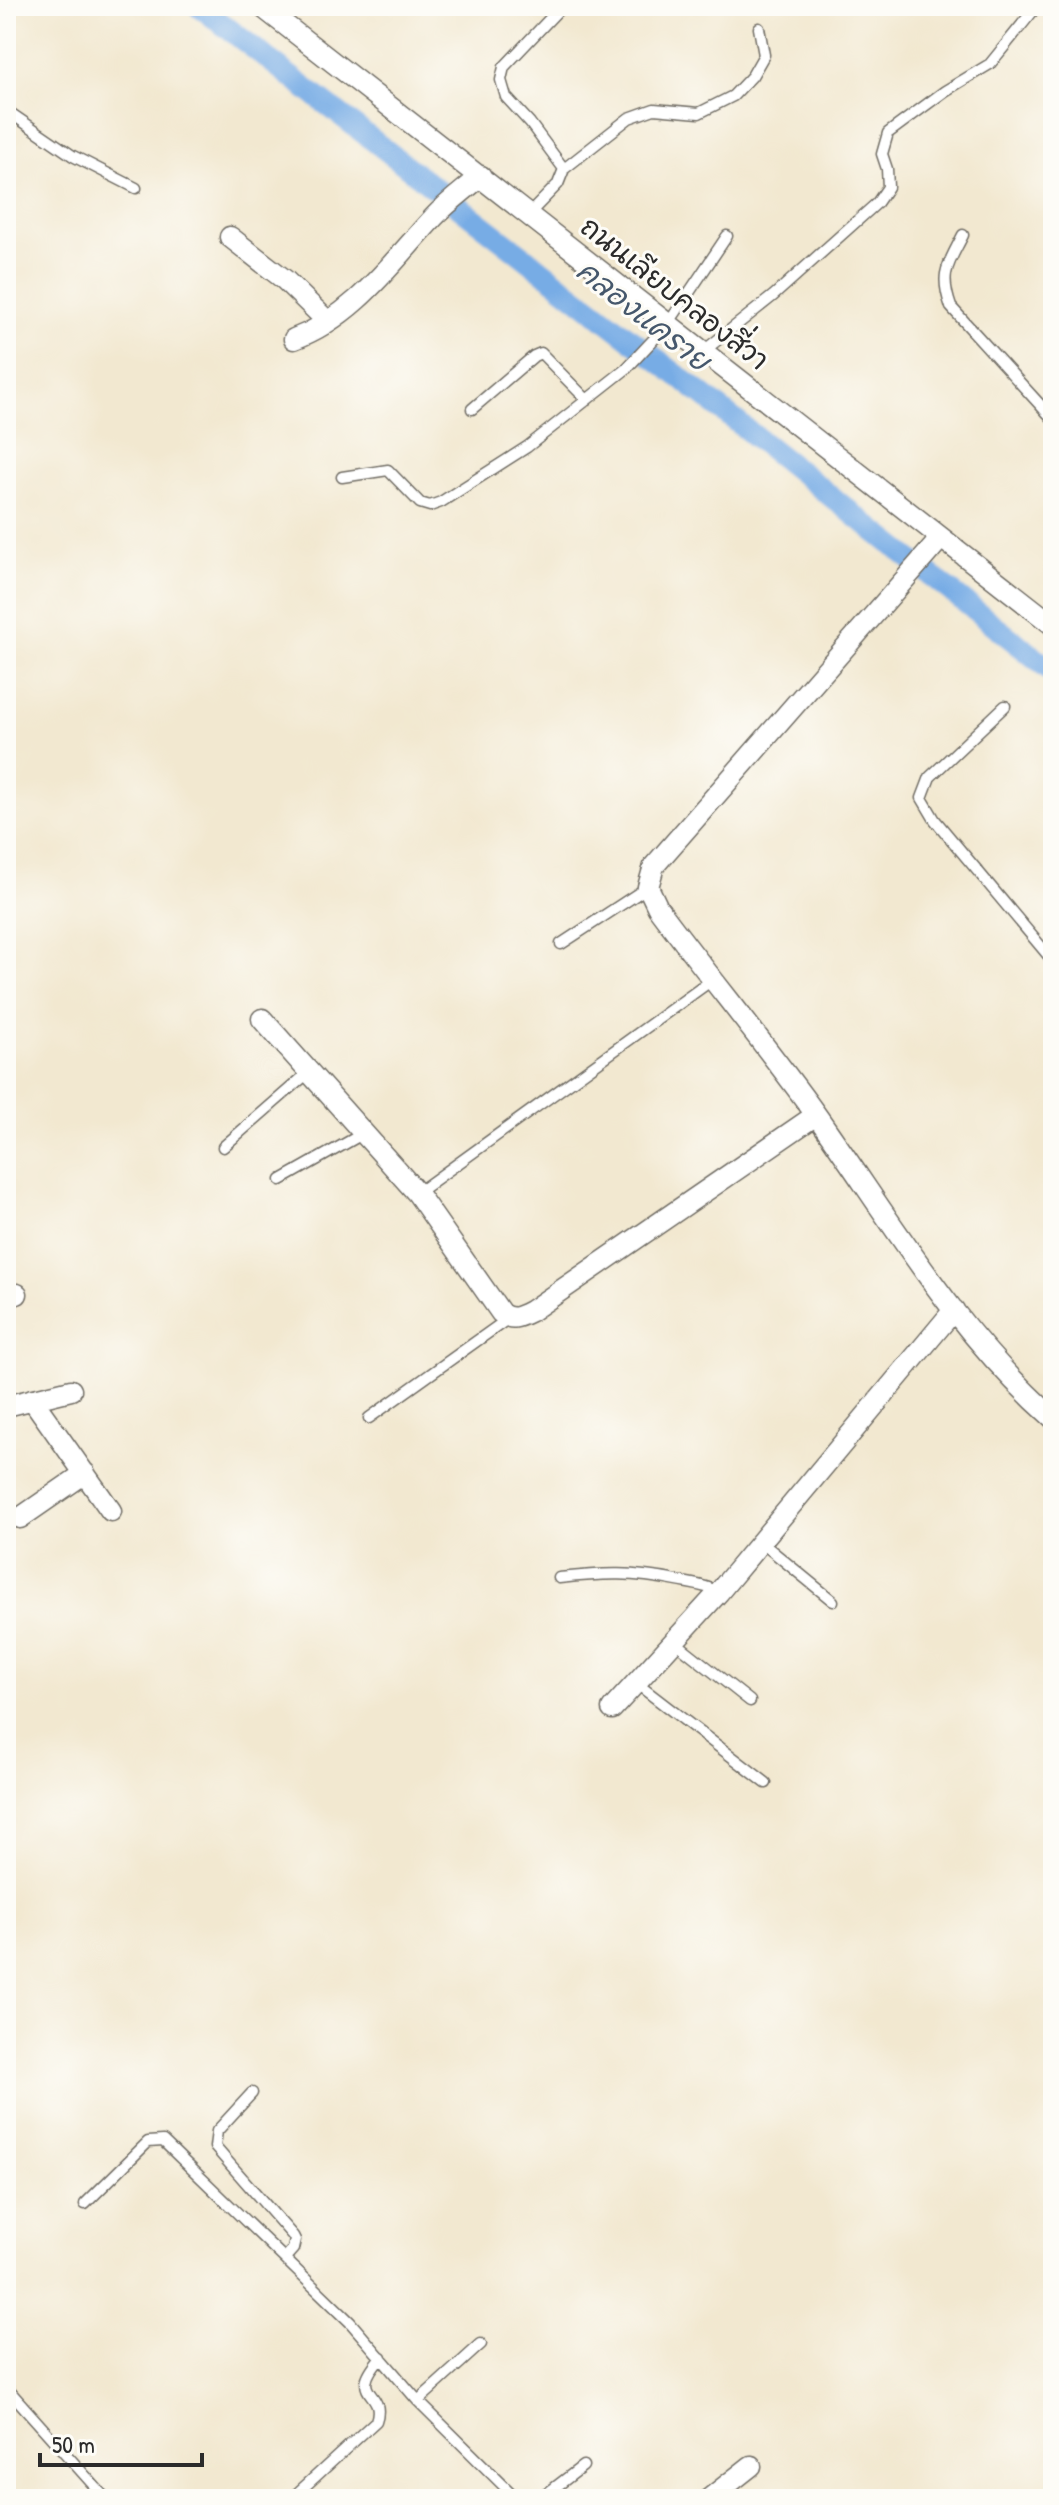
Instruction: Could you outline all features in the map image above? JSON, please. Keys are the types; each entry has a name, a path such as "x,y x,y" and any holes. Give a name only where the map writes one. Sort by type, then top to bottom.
{"street":[{"name":"ถนนเลียบคลองสี่วา","path":"261,6 1053,625"},
{"path":"294,339 311,333 350,306 374,284 436,214 481,176"},
{"path":"230,237 285,280 327,321"},
{"path":"941,538 654,866 648,887 658,908 816,1115 954,1310 1001,1369 1053,1418"},
{"path":"262,1019 417,1193 501,1313 509,1318 531,1311 816,1115"},
{"path":"612,1709 719,1592 954,1310"},
{"path":"6,1406 71,1390"},
{"path":"32,1399 111,1511"},
{"path":"20,1518 85,1473"},
{"path":"709,2499 751,2466"}],"lane":[{"path":"562,6 504,67 501,80 506,97 564,169"},
{"path":"705,350 773,296 877,203 888,187 882,154 888,133 935,98 990,64 1037,6"},
{"path":"529,214 558,184 564,169 629,118 654,109 699,113 733,96 752,76 764,55 759,28"},
{"path":"6,110 73,156 136,188"},
{"path":"963,235 947,267 944,286 951,307 1053,419"},
{"path":"342,477 388,470 420,503 430,506 441,502 527,447 626,369 668,324 727,236"},
{"path":"472,409 541,353 587,400"},
{"path":"1005,706 930,777 922,798 935,820 1053,961"},
{"path":"561,944 648,887"},
{"path":"417,1193 712,980"},
{"path":"223,1147 309,1072"},
{"path":"281,1180 364,1133"},
{"path":"369,1418 509,1318"},
{"path":"761,1542 833,1601"},
{"path":"559,1578 607,1572 637,1573 708,1586 719,1592"},
{"path":"674,1641 750,1701"},
{"path":"636,1683 766,1783"},
{"path":"252,2093 217,2131 215,2147 293,2236 293,2249 285,2258"},
{"path":"85,2204 148,2142 163,2141 350,2322 418,2401 517,2499"},
{"path":"418,2401 481,2344"},
{"path":"291,2499 376,2421 377,2406 364,2381 365,2374 381,2357"},
{"path":"6,2387 106,2499"},
{"path":"540,2499 583,2466"}],"waterway":[{"name":"คลองเเคราย","path":"199,6 699,392 1053,672"}]}
